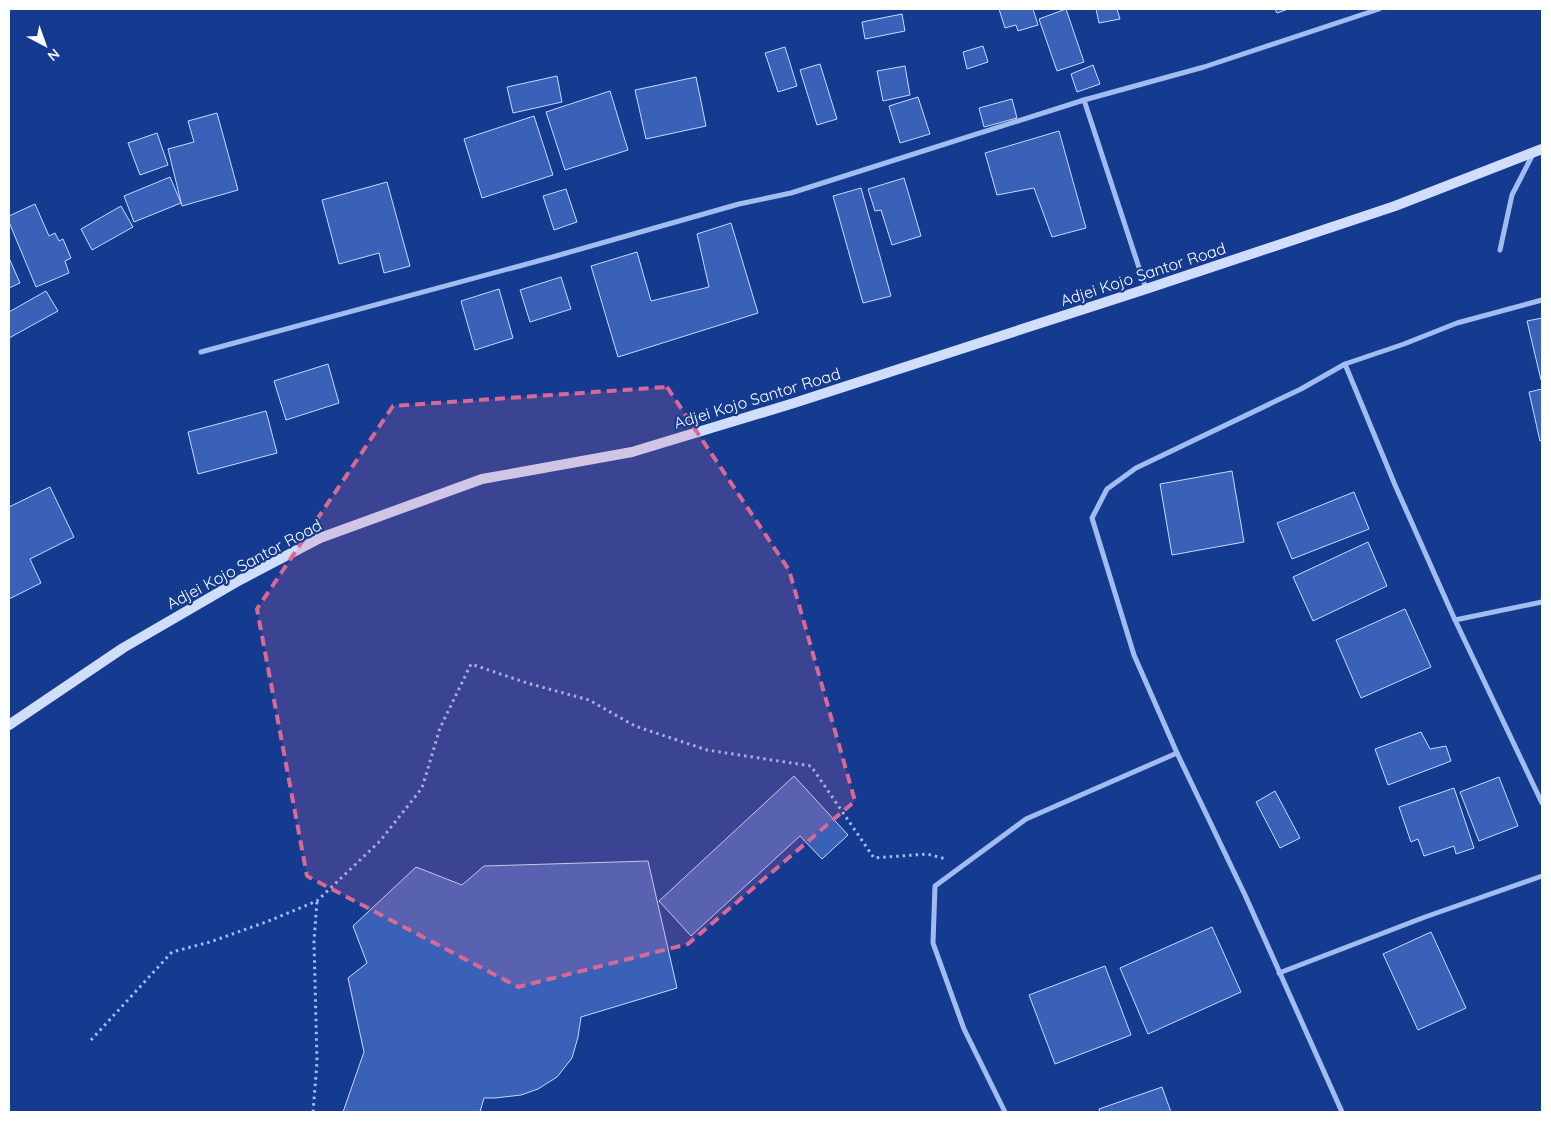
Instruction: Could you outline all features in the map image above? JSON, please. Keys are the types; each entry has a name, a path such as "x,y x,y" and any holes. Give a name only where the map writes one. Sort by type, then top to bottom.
{"street":[{"path":"201,352 549,258 739,204 791,193 1084,100 1204,67 1379,9"},
{"path":"1084,100 1146,289"},
{"path":"1500,250 1512,195 1538,150"},
{"name":"Adjei Kojo Santor Road","path":"9,725 123,648 240,580 320,538 482,479 632,452 794,403 1395,206 1538,150"},
{"path":"1342,1112 1134,655 1092,518 1107,489 1136,468 1301,389 1345,364 1404,344 1457,323 1542,300"},
{"path":"1345,364 1395,485 1455,620 1542,803"},
{"path":"1455,620 1542,602"},
{"path":"1005,1112 964,1029 933,943 935,886 1026,819 1177,753"},
{"path":"1279,973 1425,917 1542,876"}],"path":[{"path":"91,1040 172,952 210,942 317,901 380,841 422,788 440,728 471,664 527,683 588,700 635,726 707,750 812,766 874,858 926,854 966,863"},
{"path":"313,1112 317,1062 314,941 317,901"}],"highlighted area":[{"path":"667,387 789,570 855,801 688,944 518,987 307,876 257,609 393,406"}],"building":[{"path":"999,9 1033,9 1038,25 1018,31 1016,25 1005,28"},
{"path":"1066,9 1084,62 1057,71 1039,19"},
{"path":"1096,9 1117,9 1120,19 1099,23"},
{"path":"1275,9 1288,9 1277,13"},
{"path":"902,14 905,31 865,39 862,22"},
{"path":"983,46 988,62 967,69 963,52"},
{"path":"785,47 797,86 778,92 765,53"},
{"path":"820,64 837,119 817,125 800,70"},
{"path":"1093,65 1100,84 1077,92 1071,74"},
{"path":"905,66 910,95 883,101 877,71"},
{"path":"557,76 562,102 513,113 507,87"},
{"path":"696,77 706,126 646,139 635,90"},
{"path":"610,91 628,150 565,170 546,112"},
{"path":"918,97 930,134 900,143 889,106"},
{"path":"1012,99 1017,118 984,127 979,108"},
{"path":"217,113 238,190 182,206 168,149 194,142 188,121"},
{"path":"534,116 553,175 482,198 464,139"},
{"path":"1059,131 1086,228 1052,237 1034,188 997,195 985,153"},
{"path":"157,133 168,165 140,175 128,143"},
{"path":"170,177 181,203 134,222 124,196"},
{"path":"904,178 921,236 892,245 881,210 875,211 868,189"},
{"path":"387,182 410,266 384,273 379,253 339,264 322,200"},
{"path":"861,188 891,296 863,303 833,196"},
{"path":"566,189 577,222 554,230 543,196"},
{"path":"35,204 49,236 55,233 59,241 63,239 71,258 65,261 69,273 36,287 9,222 9,216"},
{"path":"121,206 133,227 92,250 81,229"},
{"path":"731,223 758,313 618,357 591,266 637,252 651,301 709,287 697,234"},
{"path":"9,258 20,283 9,288"},
{"path":"561,277 571,309 530,322 520,290"},
{"path":"499,289 513,338 475,350 461,301"},
{"path":"46,291 58,311 9,338 9,312"},
{"path":"1542,318 1542,380 1541,380 1527,321"},
{"path":"328,364 339,403 286,420 274,381"},
{"path":"1542,389 1542,440 1540,441 1529,392"},
{"path":"266,411 277,453 198,474 188,432"},
{"path":"1232,471 1244,542 1172,555 1160,484"},
{"path":"50,487 74,537 30,559 41,583 9,599 9,507"},
{"path":"1354,492 1369,529 1292,559 1277,523"},
{"path":"1368,542 1387,586 1313,621 1293,577"},
{"path":"1405,609 1431,667 1361,698 1336,640"},
{"path":"1421,732 1430,749 1446,746 1451,761 1388,785 1375,749"},
{"path":"794,776 848,835 822,859 800,836 691,936 659,901"},
{"path":"1499,777 1518,826 1479,841 1460,792"},
{"path":"1454,788 1474,848 1456,854 1454,846 1424,856 1418,839 1411,842 1399,807"},
{"path":"1275,791 1300,838 1280,848 1256,802"},
{"path":"648,861 677,988 581,1017 572,1058 557,1077 538,1089 521,1095 484,1098 480,1112 343,1112 364,1052 348,978 367,963 353,926 416,867 462,885 484,866"},
{"path":"1212,927 1241,992 1148,1034 1120,968"},
{"path":"1431,932 1466,1008 1418,1030 1383,954"},
{"path":"1105,966 1131,1035 1055,1064 1029,995"},
{"path":"1162,1087 1171,1112 1100,1112 1099,1109"}]}
